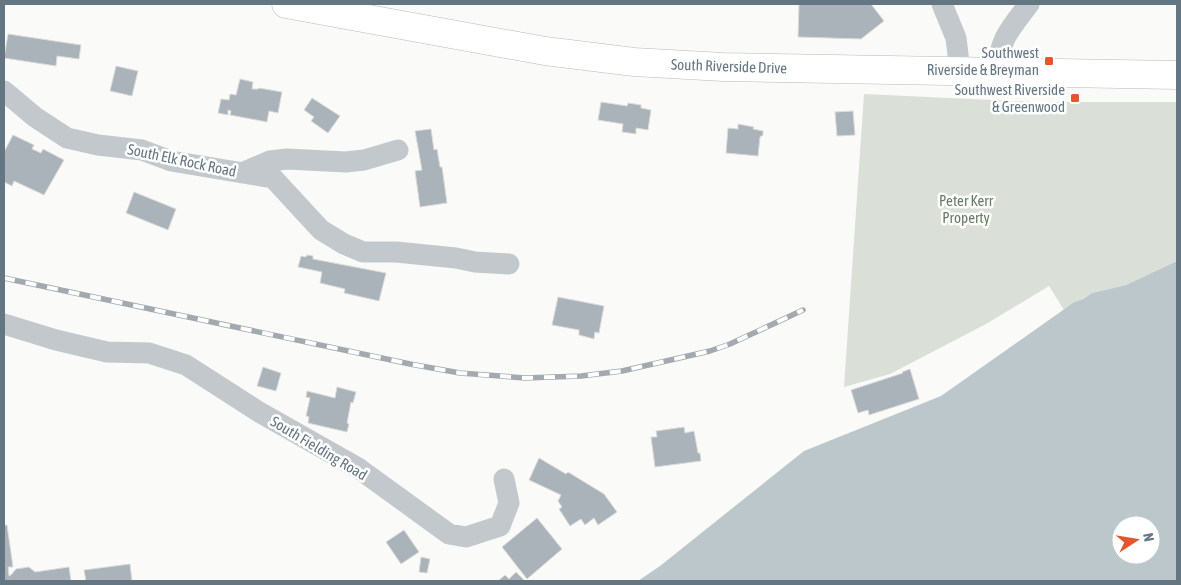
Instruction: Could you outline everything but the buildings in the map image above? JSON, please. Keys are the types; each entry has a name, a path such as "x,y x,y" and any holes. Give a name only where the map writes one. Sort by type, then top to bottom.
{"main road":[{"name":"South Riverside Drive","path":"286,4 536,49 634,62 732,68 1177,75"}],"street":[{"path":"942,4 956,38 960,71"},
{"path":"997,71 999,52 1004,38 1029,4"},
{"name":"South Elk Rock Road","path":"4,91 40,121 67,138 98,145 142,150 171,161 273,178 321,230 344,244 363,252 396,252 456,258 475,262 509,264"},
{"path":"242,173 270,161 287,159 346,162 364,160 398,150"},
{"name":"South Fielding Road","path":"4,324 56,340 107,352 149,353 186,365 259,412 358,468 449,534 466,537 500,526 509,502 504,479"}],"green space":[{"name":"Peter Kerr Property","path":"864,94 1035,102 1177,102 1177,261 1126,285 1092,293 1064,310 1049,286 986,324 890,374 844,387"}],"shaded area":[{"path":"1177,261 1177,581 638,581 660,566 804,451 941,396 1073,303 1092,293 1126,285"}],"railway":[{"path":"4,278 410,364 460,373 525,378 581,376 622,371 710,351 730,344 803,310"}],"place":[{"name":"Southwest Riverside & Breyman","path":"1049,61"},
{"name":"Southwest Riverside & Greenwood","path":"1075,98"}]}
